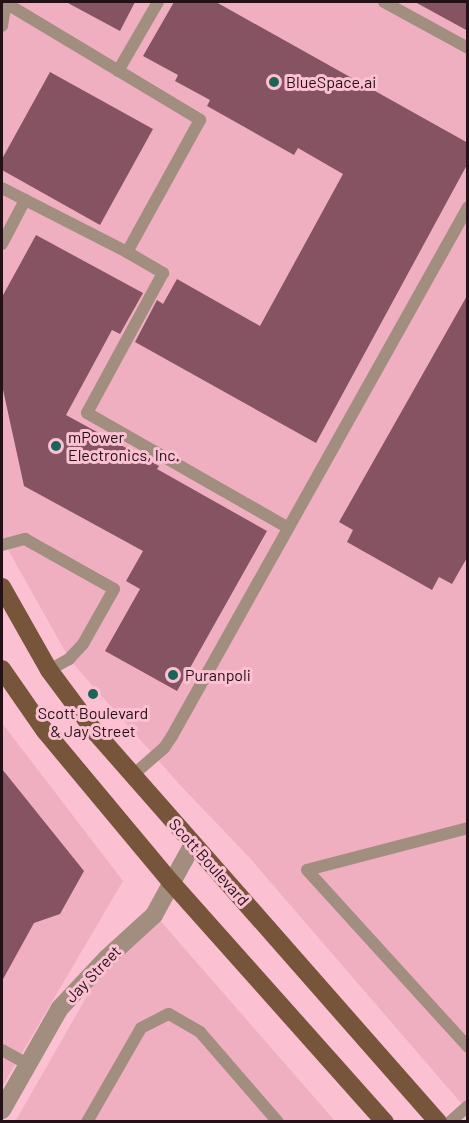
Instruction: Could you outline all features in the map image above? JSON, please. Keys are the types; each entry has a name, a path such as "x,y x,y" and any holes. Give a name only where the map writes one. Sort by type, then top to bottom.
{"main road":[{"name":"Scott Boulevard","path":"2,587 49,670 96,733 438,1122"},
{"path":"2,669 45,731 170,881 385,1122"}],"street":[{"name":"Jay Street","path":"2,1106 60,1008 106,958 154,915 170,881 193,844"}],"lane":[{"path":"2,26 5,2 200,120 127,252"},
{"path":"118,71 158,2"},
{"path":"384,2 468,48"},
{"path":"2,188 163,273 87,413 287,527"},
{"path":"2,244 25,200"},
{"path":"133,775 164,748 172,736 468,207"},
{"path":"2,545 25,539 114,589 82,645 69,659 49,670"},
{"path":"468,828 307,870 468,1047"},
{"path":"87,1122 141,1028 170,1014 200,1032 278,1122"},
{"path":"2,1050 27,1064"},
{"path":"450,1122 468,1106"}],"shaded area":[{"path":"2,2 467,2 467,1110 248,856 180,785 70,660 2,539"},
{"path":"2,723 123,881 2,1087"},
{"path":"157,917 335,1121 15,1122 107,961"}],"building":[{"path":"66,2 135,2 120,31"},
{"path":"174,2 216,2 468,143 468,163 316,443 135,342 157,300 163,304 177,279 260,326 343,174 298,148 294,155 207,106 210,100 175,81 178,75 143,56"},
{"path":"415,2 468,2 468,31"},
{"path":"50,72 153,129 100,225 2,170 2,159"},
{"path":"36,235 143,293 120,334 112,330 66,415 159,466 157,469 267,531 177,691 105,651 140,589 126,581 143,551 24,486 2,385 2,297"},
{"path":"468,294 468,556 452,584 439,577 432,590 347,542 353,530 339,522"},
{"path":"2,769 84,871 60,914 34,923 2,981"}],"place":[{"name":"BlueSpace.ai","path":"274,82"},
{"name":"mPower Electronics, Inc.","path":"56,446"},
{"name":"Puranpoli","path":"173,675"},
{"name":"Scott Boulevard & Jay Street","path":"93,694"}]}
